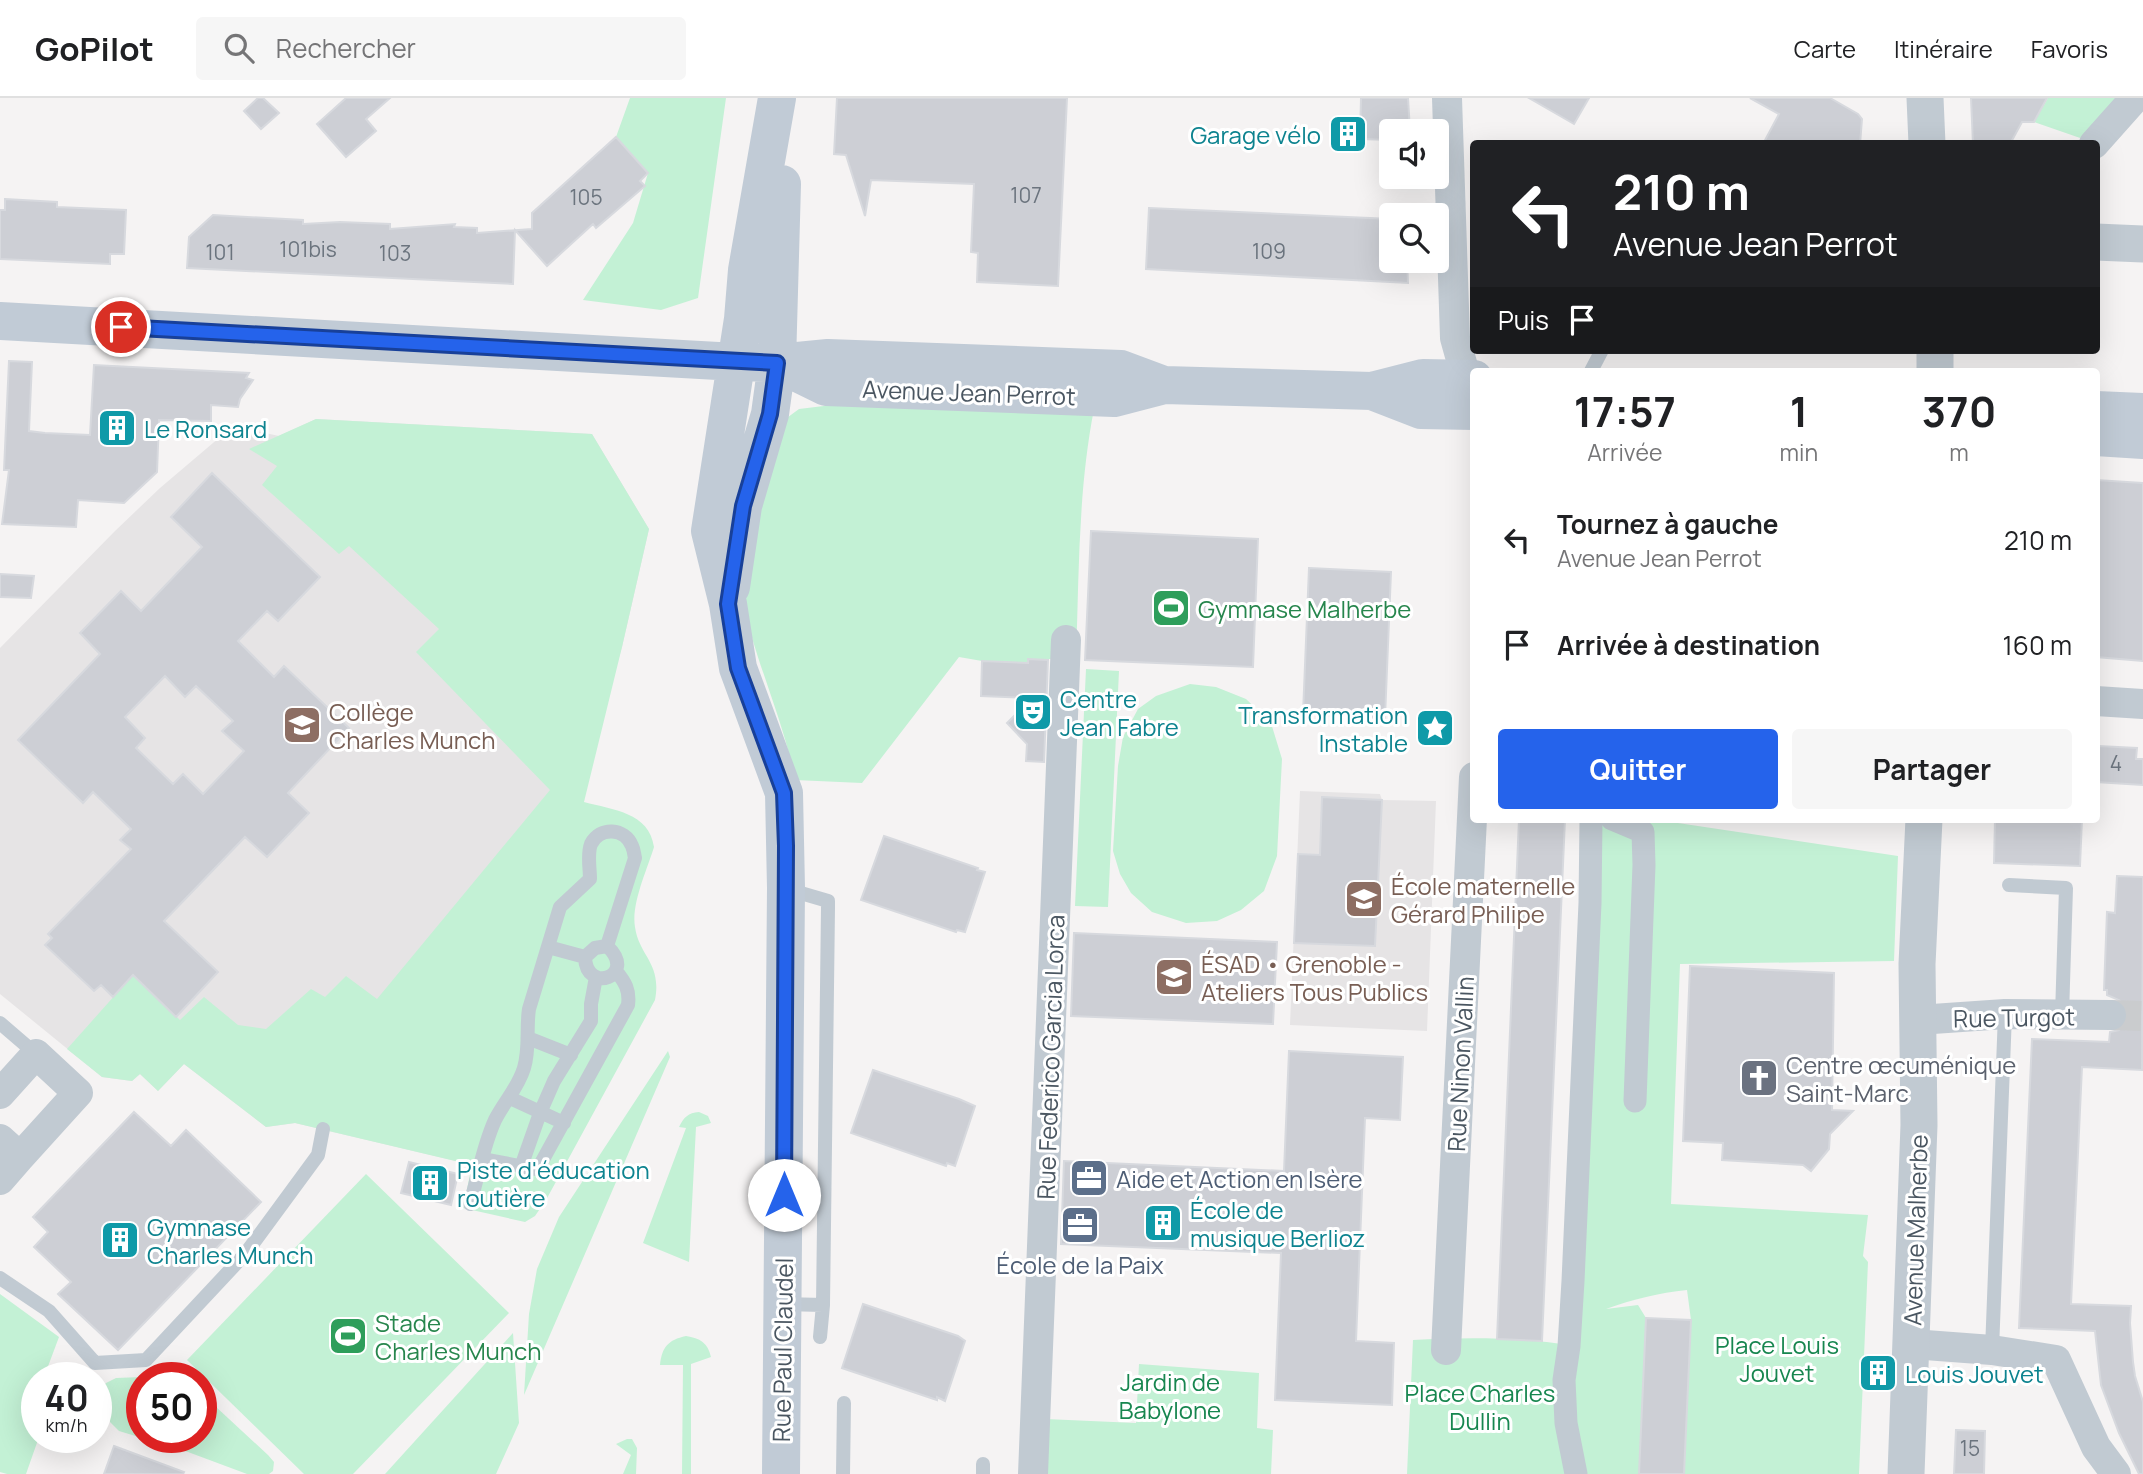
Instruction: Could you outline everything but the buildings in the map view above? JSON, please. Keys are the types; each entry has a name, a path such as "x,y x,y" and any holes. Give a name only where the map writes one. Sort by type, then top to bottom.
{"main road":[{"name":"Rue Paul Claudel","path":"777,98 747,270 710,531 728,604 738,668 784,793 786,888 781,1474"},
{"name":"Rue Paul Claudel","path":"728,604 743,506 770,414 777,363 785,98"},
{"name":"Avenue Jean Perrot","path":"0,321 736,362 777,363 840,358 1121,369 1164,385 1372,391 1421,410 1470,394"},
{"path":"2100,410 2143,412"},
{"path":"2100,437 2143,440"}],"street":[{"path":"1447,98 1455,338 1470,387"},
{"path":"1925,98 1927,140"},
{"path":"2098,140 2135,98"},
{"name":"Rue Federico Garcia Lorca","path":"1033,1474 1066,640"},
{"path":"2100,701 2143,704"},
{"name":"Rue Ninon Vallin","path":"1446,1350 1472,823"},
{"path":"1576,1474 1566,1423 1564,1380 1573,1281 1590,903 1591,823"},
{"path":"1622,823 1643,832 1635,1101"},
{"name":"Avenue Malherbe","path":"1906,1474 1919,1125 1917,964 1924,823"},
{"name":"Rue Turgot","path":"1918,1020 2005,1014 2111,1015"},
{"path":"0,1094 36,1054 78,1093 10,1148 0,1180"},
{"path":"1912,1344 1992,1350 2056,1360 2096,1447 2116,1474"}],"lane":[{"path":"470,1204 495,1121 524,1069 528,1009 560,907 590,879 589,851 592,842 599,834 607,831 618,832 627,838 635,858 607,946"},
{"path":"2009,885 2066,888 2062,1015"},
{"path":"786,888 828,901 823,1305 820,1337"},
{"path":"607,946 617,958 618,967 614,974 605,978 596,977 589,972 585,957 595,948 607,946"},
{"path":"548,947 585,957"},
{"path":"483,1159 535,1170 540,1165 628,1005 629,993 624,981 615,971"},
{"path":"521,1167 554,1081 591,1021 596,977"},
{"path":"1992,1350 2005,1014"},
{"path":"591,1021 614,1031"},
{"path":"0,1023 36,1054"},
{"path":"528,1038 571,1055"},
{"path":"510,1098 564,1123"},
{"path":"0,1278 50,1311 95,1363 146,1360 246,1253 318,1156 323,1129"},
{"path":"783,1304 823,1305"},
{"path":"843,1474 844,1403"}],"shaded area":[{"name":"Collège Charles Munch","path":"316,419 592,434 649,529 622,647 473,1165 295,1123 266,1127 184,1064 158,1091 140,1074 132,1081 102,1077 0,994 0,648 160,488 233,426 279,436"},
{"name":"École maternelle Gérard Philipe","path":"1300,791 1380,794 1382,800 1436,801 1427,1031 1290,1025"}],"green space":[{"path":"630,98 726,98 698,298 661,310 583,300 633,223 648,173 616,137"},
{"path":"2048,98 2119,98 2083,139 2034,122"},
{"path":"832,405 1094,409 1082,502 1076,659 1029,659 1028,663 959,657 862,783 795,780 741,593 780,423 799,409"},
{"path":"316,419 592,434 649,529 584,802 628,814 645,826 651,835 654,847 637,898 634,918 637,937 653,968 655,1000 546,1200 535,1216 525,1222 463,1208 472,1165 295,1123 266,1127 184,1064 158,1091 140,1074 132,1081 102,1077 67,1049 133,975 180,1020 204,997 238,1025 266,1029 311,989 325,997 346,976 377,999 550,790 416,652 439,629 349,546 339,554 262,485 277,466 249,449"},
{"path":"1086,669 1119,671 1108,907 1075,906"},
{"path":"1190,684 1216,687 1246,699 1271,723 1282,759 1277,856 1264,891 1241,910 1217,921 1186,923 1152,912 1131,893 1120,874 1113,851 1118,766 1123,737 1138,709 1156,696"},
{"path":"1591,823 1678,823 1898,856 1894,961 1680,964 1671,1204 1868,1215 1863,1256 1868,1262 1859,1474 1684,1474 1691,1320 1687,1290 1646,1297 1606,1309 1638,1305 1646,1318 1639,1474 1407,1474 1413,1340 1492,1338 1569,1345"},
{"path":"668,1051 670,1057 524,1395 529,1314 537,1269 559,1217"},
{"path":"699,1112 708,1116 711,1123 696,1127 689,1262 643,1243 686,1128 679,1127 687,1116"},
{"name":"Stade Charles Munch","path":"366,1174 509,1313 353,1474 304,1474 217,1389 217,1362 187,1360"},
{"path":"0,1294 59,1337 50,1362 21,1362 21,1453 33,1453 26,1474 0,1472"},
{"path":"513,1333 519,1423 496,1474 385,1474"},
{"path":"686,1336 703,1342 711,1357 691,1364 691,1474 682,1474 683,1365 660,1365 667,1345"},
{"name":"Jardin de Babylone","path":"1139,1364 1259,1373 1257,1428 1273,1430 1271,1474 1021,1474 1023,1418 1136,1423"},
{"path":"126,1378 126,1433 112,1424 112,1380"},
{"path":"217,1408 274,1462 273,1471 269,1474 247,1474 191,1453 217,1453"},
{"path":"632,1439 637,1448 636,1474 623,1474 631,1455 616,1444"}],"tunnel":[{"path":"2111,1015 2143,1016"}],"place":[{"name":"Garage vélo","path":"1348,134"},
{"name":"Le Ronsard","path":"117,428"},
{"name":"Gymnase Malherbe","path":"1171,608"},
{"name":"Centre Jean Fabre","path":"1033,712"},
{"name":"Collège Charles Munch","path":"302,725"},
{"name":"Transformation Instable","path":"1435,728"},
{"name":"École maternelle Gérard Philipe","path":"1364,899"},
{"name":"ÉSAD • Grenoble - Ateliers Tous Publics","path":"1174,977"},
{"name":"Centre œcuménique Saint-Marc","path":"1759,1078"},
{"name":"Aide et Action en Isère","path":"1089,1178"},
{"name":"Piste d'éducation routière","path":"430,1183"},
{"name":"École de musique Berlioz","path":"1163,1223"},
{"name":"École de la Paix","path":"1080,1225"},
{"name":"Gymnase Charles Munch","path":"120,1240"},
{"name":"Stade Charles Munch","path":"348,1336"},
{"name":"Louis Jouvet","path":"1878,1373"}],"route":[{"path":"121,327 777,363 770,414 743,506 728,604 738,668 784,793 784,1195"}],"park label":[{"name":"Place Louis Jouvet","path":"1777,1358"},
{"name":"Place Charles Dullin","path":"1480,1406"}]}
